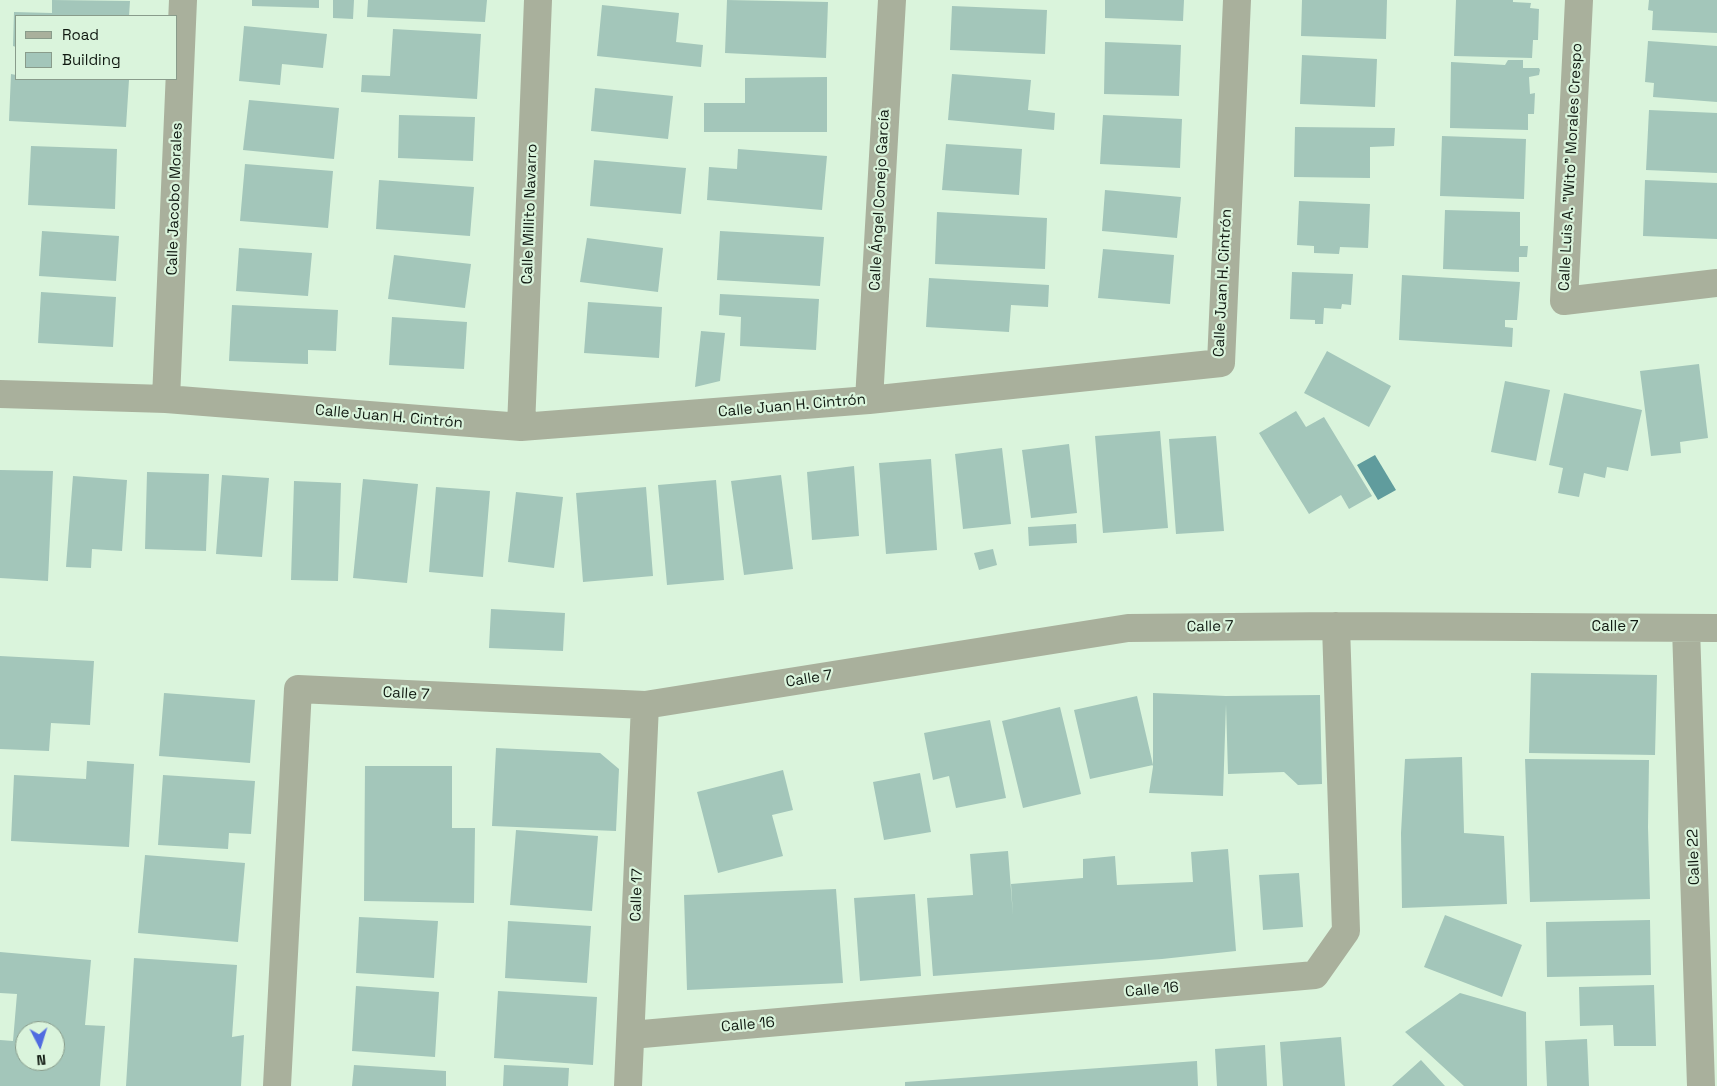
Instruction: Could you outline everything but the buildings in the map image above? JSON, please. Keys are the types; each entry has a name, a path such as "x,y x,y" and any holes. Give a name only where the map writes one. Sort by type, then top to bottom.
{"street":[{"name":"Calle Jacobo Morales","path":"166,399 183,0"},
{"name":"Calle Millito Navarro","path":"522,427 538,0"},
{"name":"Calle Ángel Conejo García","path":"869,400 892,0"},
{"name":"Calle Juan H. Cintrón","path":"0,394 166,399 522,427 869,400 1221,363 1237,0"},
{"name":"Calle Luis A. \"Wito\" Morales Crespo","path":"1578,0 1564,301 1717,283"},
{"name":"Calle 7","path":"277,1086 298,689 645,705 1128,628 1336,626 1717,628"},
{"name":"Calle 16","path":"631,1035 1315,976 1346,931 1336,626"},
{"name":"Calle 22","path":"1686,628 1708,980 1701,1086"},
{"name":"Calle 17","path":"628,1086 645,705"}],"water":[{"path":"1375,455 1396,490 1378,500 1357,465"}]}
